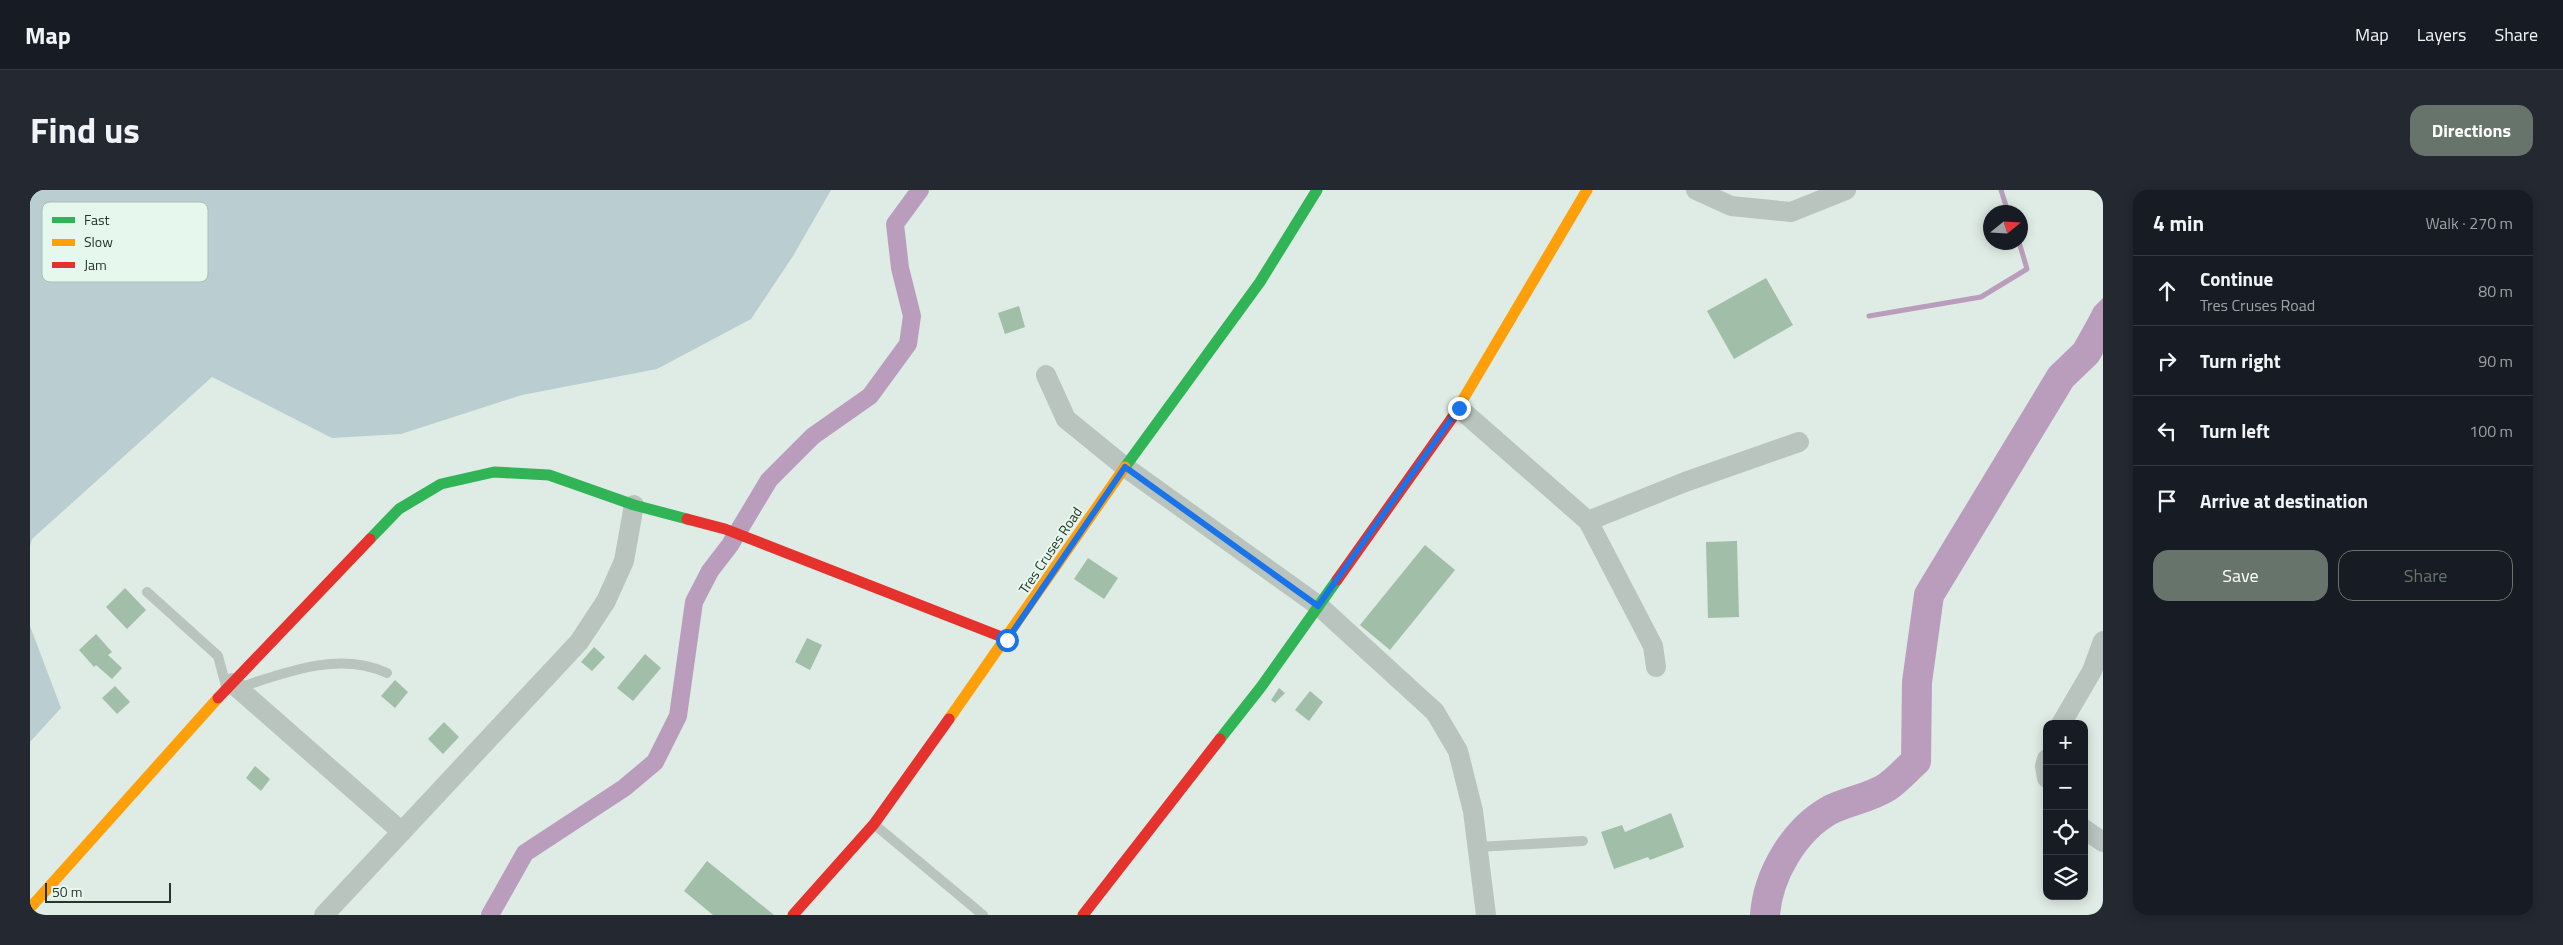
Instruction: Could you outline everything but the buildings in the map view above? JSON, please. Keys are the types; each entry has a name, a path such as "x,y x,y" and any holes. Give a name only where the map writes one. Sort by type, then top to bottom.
{"street":[{"name":"Tres Cruses Road","path":"793,915 874,824 1007,640 1125,467 1149,437 1260,282 1317,190"},
{"path":"1083,915 1261,687 1459,408 1587,190"},
{"path":"1696,190 1731,206 1791,212 1846,190"},
{"path":"1046,376 1066,419 1125,467 1318,606 1435,712 1458,751 1473,811 1486,915"},
{"path":"1459,408 1588,522 1653,646 1656,666"},
{"path":"1588,522 1685,482 1799,442"},
{"path":"30,908 232,687 399,509 441,484 494,472 549,475 634,505 725,529 1007,640"},
{"path":"324,915 579,642 606,601 624,561 634,505"},
{"path":"2063,720 2092,671 2103,641"},
{"path":"232,687 402,832"},
{"path":"2088,832 2103,842"}],"lane":[{"path":"147,592 193,631 218,656 232,687 318,665 345,663 371,666 387,674"},
{"path":"874,824 983,915"},
{"path":"1478,847 1583,841"}],"shaded area":[{"path":"30,190 831,190 793,256 751,319 657,369 522,395 401,434 332,438 212,377 32,539 30,546"},
{"path":"2103,298 2103,337 2061,377 1929,595 2023,424 2072,351 2094,307"},
{"path":"30,626 61,708 30,742"}],"waterway":[{"path":"490,915 525,853 624,788 655,762 678,716 694,602 710,571 730,545 769,480 813,436 870,396 908,344 912,316 900,268 895,224 920,190"},
{"path":"2001,190 2006,205"},
{"path":"1869,316 1981,297 2027,269 2021,250"},
{"path":"1765,915 1767,900 1777,869 1794,841 1805,829 1830,810 1887,787 1916,761 1917,682 1929,595 2061,377 2086,353 2103,323"}],"traffic: fast":[{"path":"1125,467 1260,282 1317,190"},
{"path":"370,539 399,509 441,484 494,472 549,475 634,505 687,519"},
{"path":"1220,739 1261,687 1337,580"}],"traffic: slow":[{"path":"1452,418 1587,190"},
{"path":"949,719 1125,467"},
{"path":"30,908 218,698"}],"traffic: jam":[{"path":"1337,580 1452,418"},
{"path":"687,519 725,529 1007,639"},
{"path":"218,698 370,539"},
{"path":"793,915 874,824 949,719"},
{"path":"1083,915 1220,739"}],"route":[{"path":"1007,640 1125,467 1318,606 1459,408"}]}
